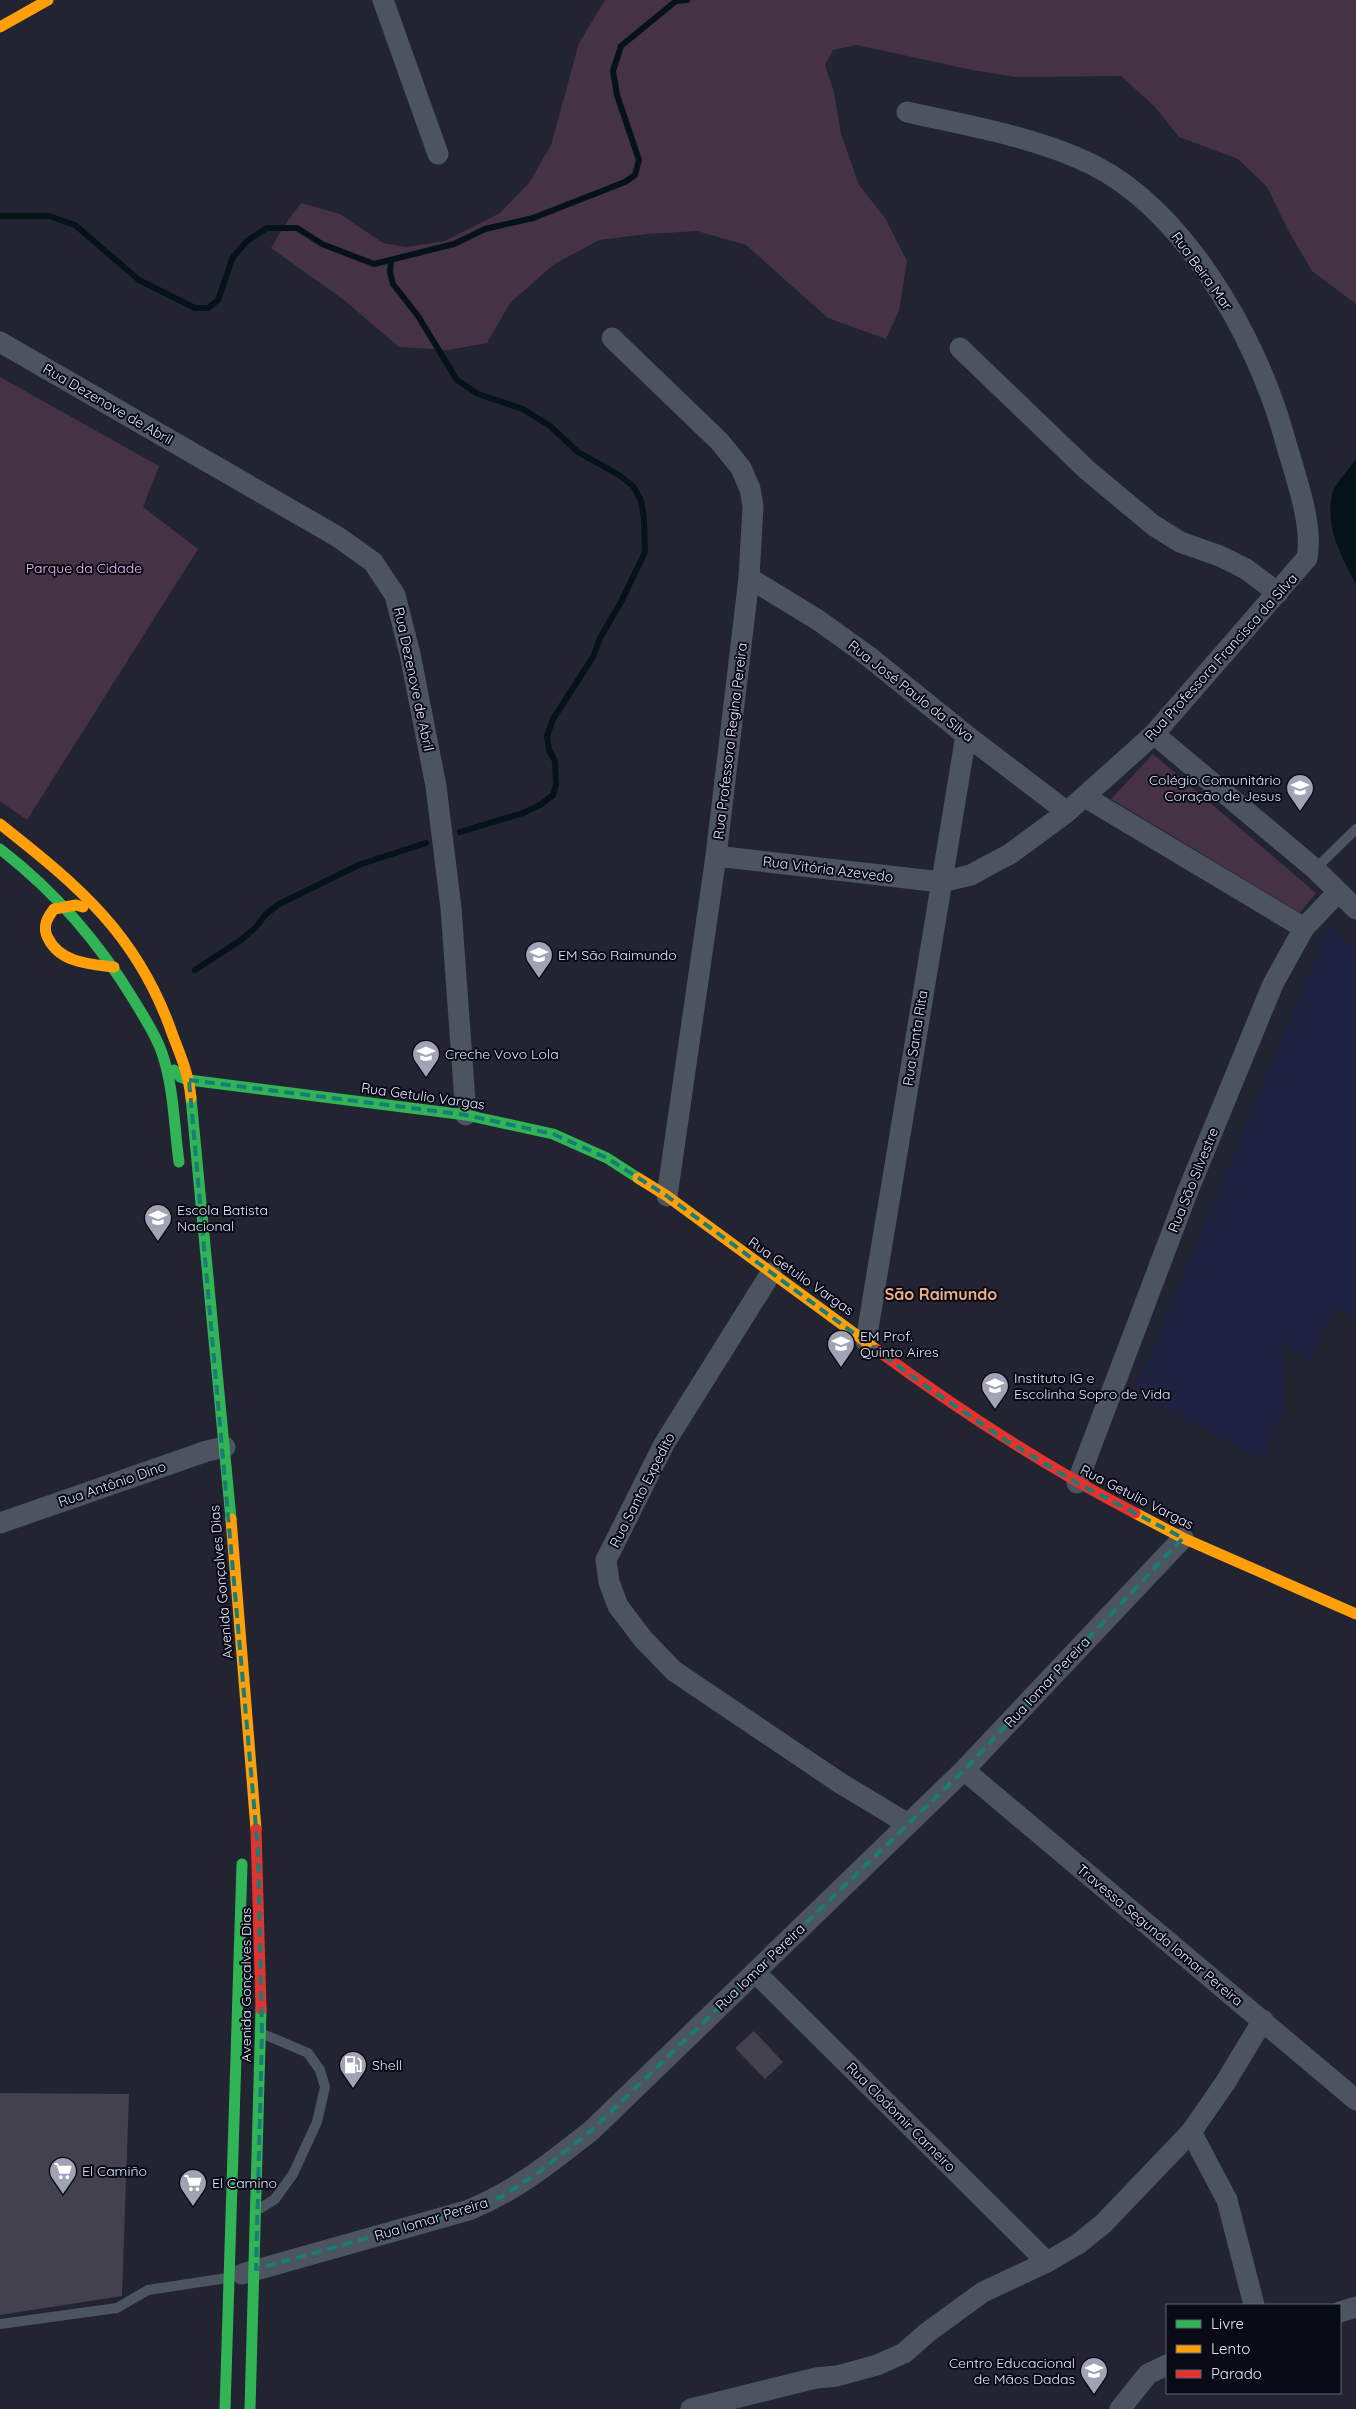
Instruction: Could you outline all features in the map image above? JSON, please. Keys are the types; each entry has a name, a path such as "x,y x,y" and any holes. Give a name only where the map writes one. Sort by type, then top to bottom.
{"main road":[{"path":"0,27 48,0"},
{"name":"Avenida Gonçalves Dias","path":"0,824 50,863 92,901 137,957 163,1006 189,1080 212,1450 258,1850 262,2034 258,2210 250,2409"},
{"path":"0,849 66,906 91,933 138,1007 162,1053 169,1082 180,1177"},
{"path":"114,967 66,958 53,948 45,932 45,923 54,909 76,905 88,909 137,957"},
{"path":"138,1007 157,1029 173,1069 180,1077 189,1080"},
{"name":"Rua Getulio Vargas","path":"189,1080 466,1115 553,1134 607,1158 667,1196 866,1341 927,1388 1007,1441 1077,1483 1183,1538 1356,1614"},
{"name":"Avenida Gonçalves Dias","path":"224,2409 242,1868 241,1848"},
{"path":"235,2083 249,2087 254,2096 253,2153 259,2174"}],"street":[{"path":"384,0 438,154"},
{"name":"Rua Beira Mar","path":"907,112 1024,138 1079,158 1107,172 1137,194 1185,244 1232,312 1260,365 1277,412 1302,502 1309,548 1303,564"},
{"name":"Rua Professora Regina Pereira","path":"612,338 720,442 741,468 750,489 753,506 749,578 716,856 667,1196"},
{"name":"Rua Dezenove de Abril","path":"0,342 338,537 373,562 395,595 410,654 436,786 452,908 466,1115"},
{"path":"960,348 1087,470 1131,505 1153,526 1180,542 1220,556 1246,569 1278,593"},
{"name":"Rua Professora Francisca da Silva","path":"941,882 971,875 1010,854 1085,797 1154,734 1303,564"},
{"name":"Rua José Paulo da Silva","path":"749,578 826,625 1067,812"},
{"path":"1154,734 1315,869 1356,908"},
{"name":"Rua Santa Rita","path":"866,1341 966,735"},
{"path":"1085,797 1304,928"},
{"name":"Rua Vitória Azevedo","path":"716,856 941,882"},
{"name":"Rua São Silvestre","path":"1077,1483 1212,1131 1273,984 1304,928 1338,892"},
{"name":"Rua Santo Expedito","path":"771,1273 664,1444 606,1560 609,1582 618,1606 643,1639 674,1671 824,1772 908,1824"},
{"name":"Rua Antônio Dino","path":"0,1523 212,1450"},
{"name":"Rua Iomar Pereira","path":"229,2278 469,2210 501,2197 539,2172 592,2130 964,1770 1183,1538"},
{"name":"Travessa Segunda Iomar Pereira","path":"964,1770 1356,2100"},
{"name":"Rua Clodomir Carneiro","path":"755,1972 1047,2262"},
{"path":"692,2409 877,2365 904,2353 928,2332 983,2292 1047,2262 1078,2244 1103,2224 1191,2132 1226,2083 1263,2020"},
{"path":"1191,2132 1227,2200 1254,2304"},
{"path":"1341,2312 1356,2307"},
{"path":"1120,2409 1148,2374 1166,2365"}],"lane":[{"path":"1315,869 1356,829"},
{"path":"258,2210 275,2199 293,2174 317,2122 325,2087 320,2070 308,2053 262,2034"},
{"path":"0,2324 117,2308 148,2290 229,2278"}],"highlighted area":[{"path":"189,1080 466,1115 553,1134 607,1158 667,1196 927,1387 1007,1441 1077,1483 1183,1538 964,1770 592,2130 539,2172 501,2197 469,2210 256,2269 262,2034 258,1850"}],"shaded area":[{"path":"1356,459 1356,584 1336,541 1330,507 1335,487"},
{"path":"1329,926 1356,950 1356,1318 1337,1308 1309,1361 1281,1341 1285,1409 1263,1460 1134,1392"}],"green space":[{"path":"605,0 1356,0 1356,304 1312,271 1288,230 1267,187 1238,159 1179,137 1155,107 1121,76 1016,77 972,70 857,45 833,50 825,65 834,92 841,134 859,185 885,218 907,261 899,311 886,339 828,318 746,245 697,231 647,234 599,240 553,265 510,303 487,343 448,350 399,347 344,300 271,248 301,203 340,214 383,243 406,247 445,241 500,213 529,183 551,145 579,43"},
{"name":"Parque da Cidade","path":"0,377 159,466 143,507 198,549 27,820 0,801"},
{"path":"1153,754 1316,893 1300,913 1111,799"}],"building":[{"path":"754,2031 783,2062 765,2079 735,2048"},
{"name":"El Camiño","path":"0,2093 129,2094 122,2296 0,2315"}],"waterway":[{"path":"0,216 49,216 75,225 139,280 195,308 208,308 218,300 233,257 247,241 267,228 297,228 322,244 374,264 454,244 485,229 533,218 625,182 635,175 639,160 617,95 613,71 621,46 676,1 687,0"},
{"path":"391,261 390,272 393,284 418,316 457,380 478,394 523,409 550,426 578,452 619,475 633,486 641,500 644,519 645,552 621,602 600,638 593,657 553,719 547,736 549,750 555,761 556,785 553,795 540,805 523,813 460,832"},
{"path":"195,970 241,940 256,927 266,914 279,904 361,864 426,843"}],"traffic: fast":[{"path":"0,849 40,883 75,919 107,959 150,1027 157,1040 166,1066 179,1162"},
{"path":"174,1070 180,1077 189,1080 466,1115 553,1134 607,1158 638,1178"},
{"path":"191,1098 231,1519"},
{"path":"225,2409 242,1864"},
{"path":"250,2409 261,2009"}],"traffic: slow":[{"path":"0,27 48,0"},
{"path":"0,824 81,892 104,916 124,942 143,970 159,1001 184,1066 191,1098"},
{"path":"83,907 76,905 54,909 46,923 45,930 48,938 60,953 76,961 114,967"},
{"path":"638,1178 667,1196 877,1350"},
{"path":"1135,1513 1183,1538 1356,1614"},
{"path":"231,1519 256,1829"}],"traffic: jam":[{"path":"877,1350 1003,1437 1135,1513"},
{"path":"256,1829 261,2009"}],"place":[{"name":"Colégio Comunitário Coração de Jesus","path":"1300,812"},
{"name":"EM São Raimundo","path":"539,979"},
{"name":"Creche Vovo Lola","path":"426,1078"},
{"name":"Escola Batista Nacional","path":"158,1242"},
{"name":"EM Prof. Quinto Aires","path":"841,1368"},
{"name":"Instituto IG e Escolinha Sopro de Vida","path":"995,1410"},
{"name":"Shell","path":"353,2089"},
{"name":"El Camiño","path":"63,2195"},
{"name":"El Camino","path":"193,2207"},
{"name":"Centro Educacional de Mãos Dadas","path":"1094,2395"}],"district":[{"name":"São Raimundo","path":"941,1294"}]}
